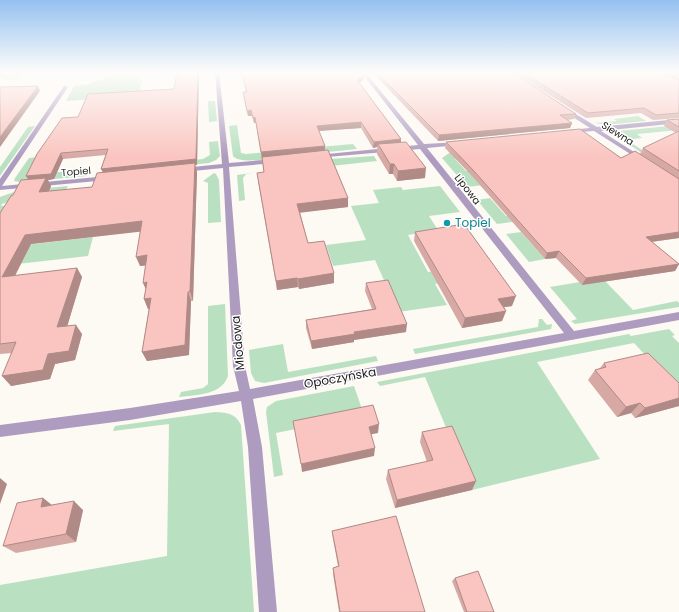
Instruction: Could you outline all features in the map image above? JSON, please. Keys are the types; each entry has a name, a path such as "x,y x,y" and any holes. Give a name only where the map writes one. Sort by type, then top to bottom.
{"street":[{"path":"0,184 57,101"},
{"name":"Miodowa","path":"220,101 226,166 239,366 246,395 255,447 268,612"},
{"name":"Lipowa","path":"385,101 572,336"},
{"name":"Siewna","path":"559,106 648,163"},
{"path":"558,133 679,121"},
{"path":"311,158 464,142"},
{"path":"179,171 280,161"},
{"name":"Topiel","path":"0,188 118,177"},
{"name":"Opoczyńska","path":"0,431 130,414 246,395 679,316"}],"green space":[{"path":"208,101 215,101 217,121 209,122"},
{"path":"638,116 646,121 605,125 595,123 617,121 614,119"},
{"path":"237,125 241,153 246,154 284,150 286,157 250,161 237,159 233,156 229,126"},
{"path":"679,125 679,130 637,134 642,138 633,139 625,136 625,139 678,173 673,174 612,133 619,131"},
{"path":"35,126 0,176 0,167 28,127"},
{"path":"218,141 220,156 216,160 209,163 102,174 105,168 203,159 210,155 209,142"},
{"path":"353,144 357,149 298,155 296,149"},
{"path":"452,151 463,158 455,159 466,171 479,170 501,183 467,187 442,158"},
{"path":"374,156 377,161 331,166 330,159"},
{"path":"41,157 29,175 90,169 87,176 20,182 14,181 29,158"},
{"path":"258,172 246,174 243,178 245,200 239,201 237,175"},
{"path":"214,173 219,180 221,222 208,223 208,183 203,181"},
{"path":"68,186 64,193 17,198 2,204 1,206 16,205 0,232 0,197 17,191"},
{"path":"440,186 460,212 429,216 438,230 408,235 428,272 473,266 480,277 435,284 447,305 398,312 375,260 333,266 326,245 366,240 351,206 379,203 373,190 401,187 403,190"},
{"path":"490,198 506,216 537,212 593,211 497,224 477,200"},
{"path":"521,232 545,259 529,262 506,234"},
{"path":"93,237 88,256 0,266 0,248"},
{"path":"605,281 633,310 677,301 679,303 679,307 575,324 571,321 577,319 550,287 580,282 582,285"},
{"path":"225,304 228,376 220,387 208,393 179,397 181,392 203,388 208,384 208,306"},
{"path":"539,319 542,319 547,325 552,324 551,329 415,354 413,349 538,327"},
{"path":"669,329 675,335 672,336 679,343 679,391 634,343 537,362 600,459 472,490 425,377 380,386 377,382 629,334 631,336"},
{"path":"283,344 288,372 376,356 378,361 264,383 255,381 251,373 249,350"},
{"path":"354,386 364,415 276,433 283,475 274,477 266,412 267,407 276,401"},
{"path":"215,412 231,414 239,421 241,425 254,612 0,612 0,585 167,556 169,424 113,431 115,426"}],"building":[{"path":"0,101 27,101 0,137"},
{"path":"85,101 197,101 196,159 101,169 108,149 61,153 51,174 26,176 37,154 62,118 78,117"},
{"path":"245,101 372,101 401,139 374,142 361,122 317,126 325,146 261,152 255,117 253,118 251,110 247,111"},
{"path":"405,101 556,101 576,114 560,115 572,123 439,135"},
{"path":"568,101 679,101 679,113 656,115 644,108 588,113"},
{"path":"679,119 679,127 667,120"},
{"path":"580,129 621,158 635,151 679,179 679,232 646,237 679,264 586,278 559,251 547,253 446,142"},
{"path":"679,131 679,171 643,148"},
{"path":"406,142 426,168 398,171 394,164 390,164 378,144"},
{"path":"328,150 348,198 297,204 308,243 324,241 334,273 276,281 257,173 264,172 262,157"},
{"path":"195,163 190,291 188,292 185,345 142,352 151,298 144,299 147,282 143,283 147,255 136,257 142,221 25,235 2,277 77,268 57,327 76,325 69,351 48,354 43,370 2,376 16,342 0,344 0,213 13,195 21,180 46,178 39,192 92,187 97,173"},
{"path":"464,224 516,296 498,299 506,311 465,318 415,232"},
{"path":"388,280 407,324 354,332 355,334 311,341 306,320 376,309 366,283"},
{"path":"648,353 679,383 679,398 645,408 640,403 626,407 595,370 606,367 604,363"},
{"path":"373,405 379,424 369,427 375,448 301,464 293,421"},
{"path":"452,426 476,481 397,500 388,470 433,460 422,432"},
{"path":"43,498 41,507 74,501 66,534 3,546 17,503"},
{"path":"396,516 425,612 340,612 333,568 339,566 332,531"},
{"path":"478,571 494,612 467,612 455,578"}],"place":[{"name":"Topiel","path":"447,223"}]}
